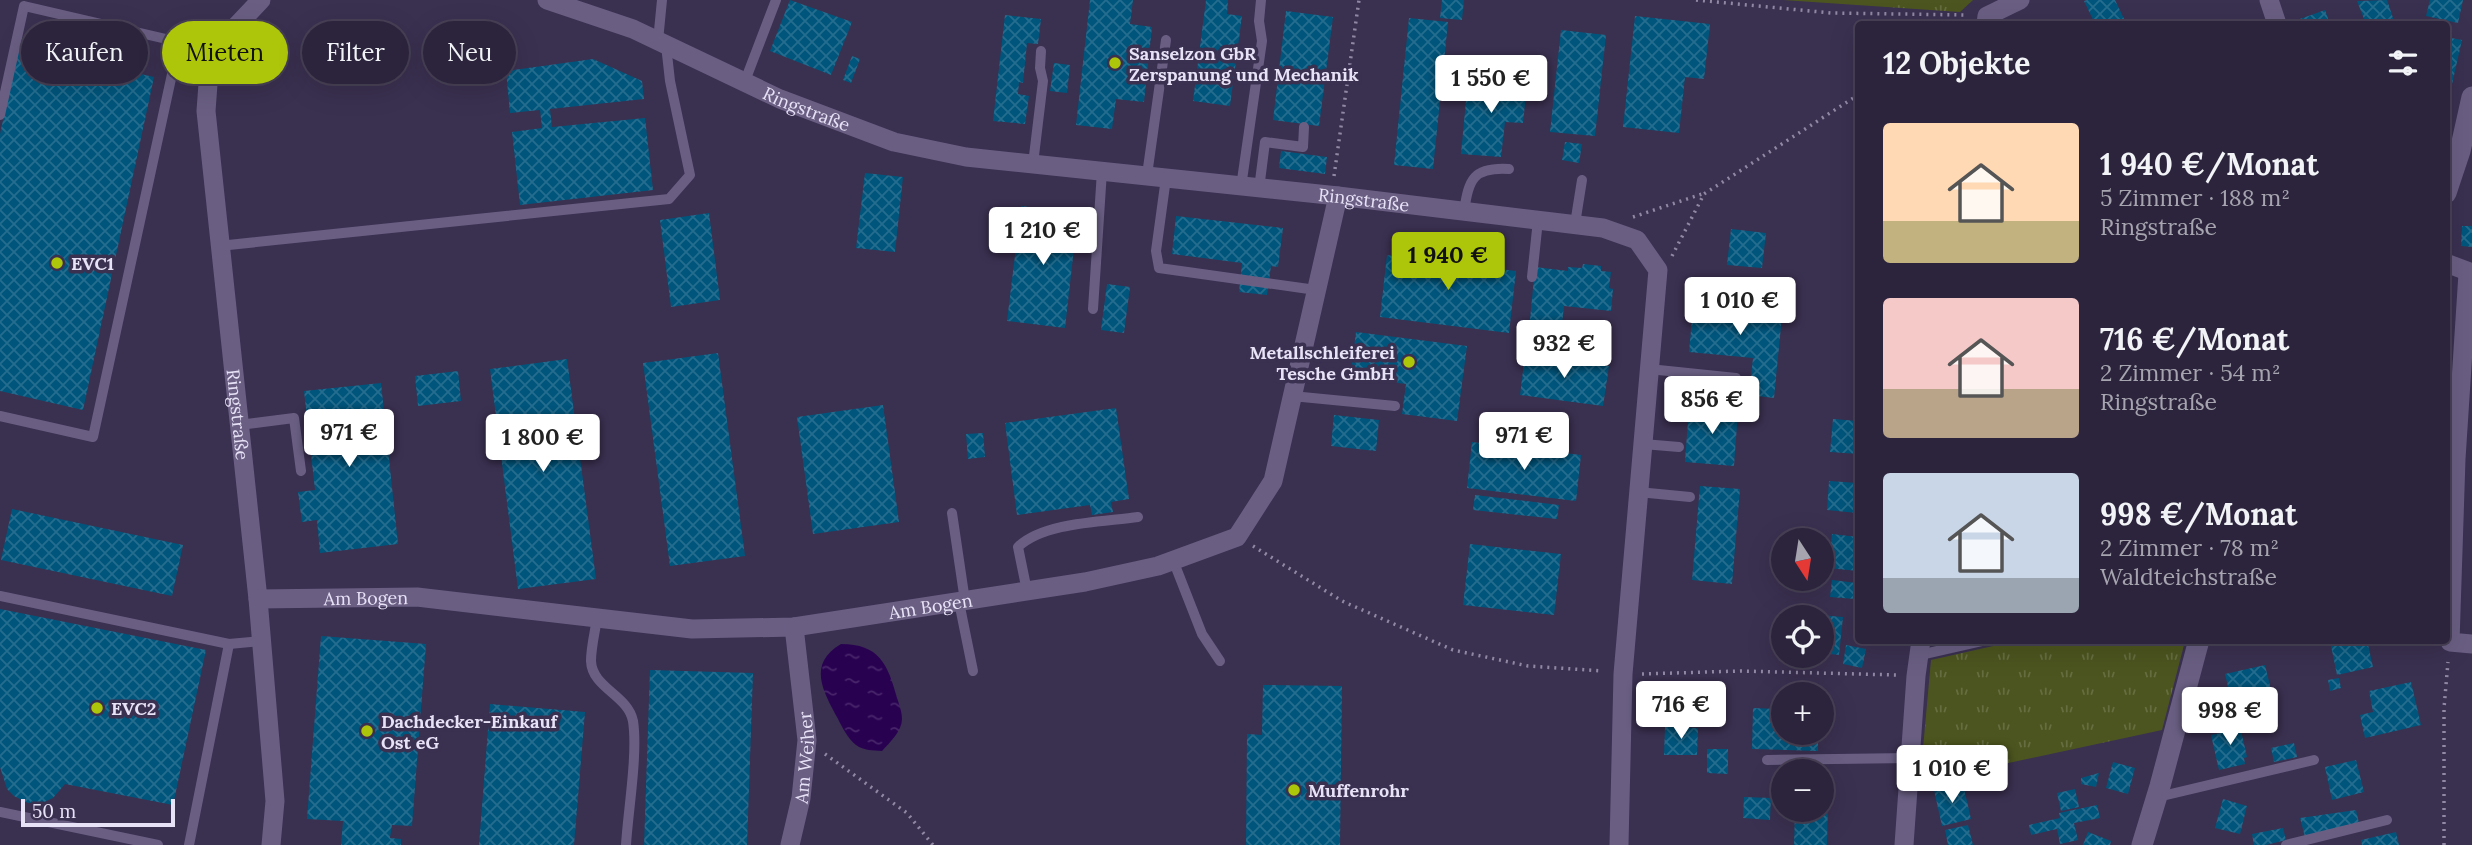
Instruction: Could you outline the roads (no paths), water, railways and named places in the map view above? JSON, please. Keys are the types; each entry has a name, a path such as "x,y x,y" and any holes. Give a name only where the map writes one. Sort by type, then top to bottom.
{"street":[{"name":"Ringstraße","path":"547,0 587,12 662,43 780,99 894,142 966,157 1156,176 1603,228 1637,240 1658,270 1649,369"},
{"path":"1986,20 2020,0"},
{"path":"2269,0 2276,21"},
{"name":"Ringstraße","path":"239,21 255,2"},
{"name":"Ringstraße","path":"208,84 206,111 219,246 262,641 275,801 271,845"},
{"path":"2450,182 2472,97"},
{"path":"1292,396 1317,290 1335,196"},
{"path":"2450,265 2470,273 2456,459 2450,642 2472,644"},
{"path":"1619,845 1623,674 1649,369"},
{"name":"Am Bogen","path":"258,599 417,597 692,629 794,627 1085,582 1173,560 1237,537 1273,481 1292,396"},
{"name":"Am Weiher","path":"790,845 801,798 807,740 794,627"},
{"path":"2142,845 2198,644"},
{"path":"1904,845 1920,648"}],"lane":[{"path":"219,246 669,199 690,175 662,43 662,0"},
{"path":"745,81 776,0"},
{"path":"1250,188 1262,41 1259,21 1261,0"},
{"path":"0,115 24,6 162,38"},
{"path":"1166,40 1156,176 1156,251 1159,268 1317,290"},
{"path":"1033,164 1043,81 1040,68 1041,51"},
{"path":"0,416 93,437 170,84"},
{"path":"1250,188 1265,142 1303,147 1304,127"},
{"path":"1464,211 1468,184 1479,174 1492,168 1509,169"},
{"path":"1093,309 1102,170"},
{"path":"1575,224 1582,180"},
{"path":"1532,277 1538,220"},
{"path":"1649,369 1736,378"},
{"path":"1292,396 1395,406"},
{"path":"239,425 295,418 301,471"},
{"path":"1643,444 1679,447"},
{"path":"1637,492 1690,497"},
{"path":"952,513 973,671"},
{"path":"1027,591 1018,547 1027,538 1071,526 1138,517"},
{"path":"1173,560 1202,634 1220,661"},
{"path":"0,596 229,644 262,641"},
{"path":"597,618 591,662 596,678 625,705 633,720 626,845"},
{"path":"189,845 229,644"},
{"path":"1920,648 1953,644"},
{"path":"1766,760 1910,758"},
{"path":"2157,797 2314,760"},
{"path":"0,812 158,845"},
{"path":"2286,845 2387,820"}],"water":[{"path":"841,644 854,645 873,652 890,675 902,719 898,732 882,751 865,749 853,742 841,726 823,688 821,669 824,660"}],"place":[{"name":"Sanselzon GbR Zerspanung und Mechanik","path":"1115,63"},
{"name":"EVC1","path":"57,263"},
{"name":"Metallschleiferei Tesche GmbH","path":"1409,362"},
{"name":"EVC2","path":"97,708"},
{"name":"Dachdecker-Einkauf Ost eG","path":"367,731"},
{"name":"Muffenrohr","path":"1294,790"}]}
